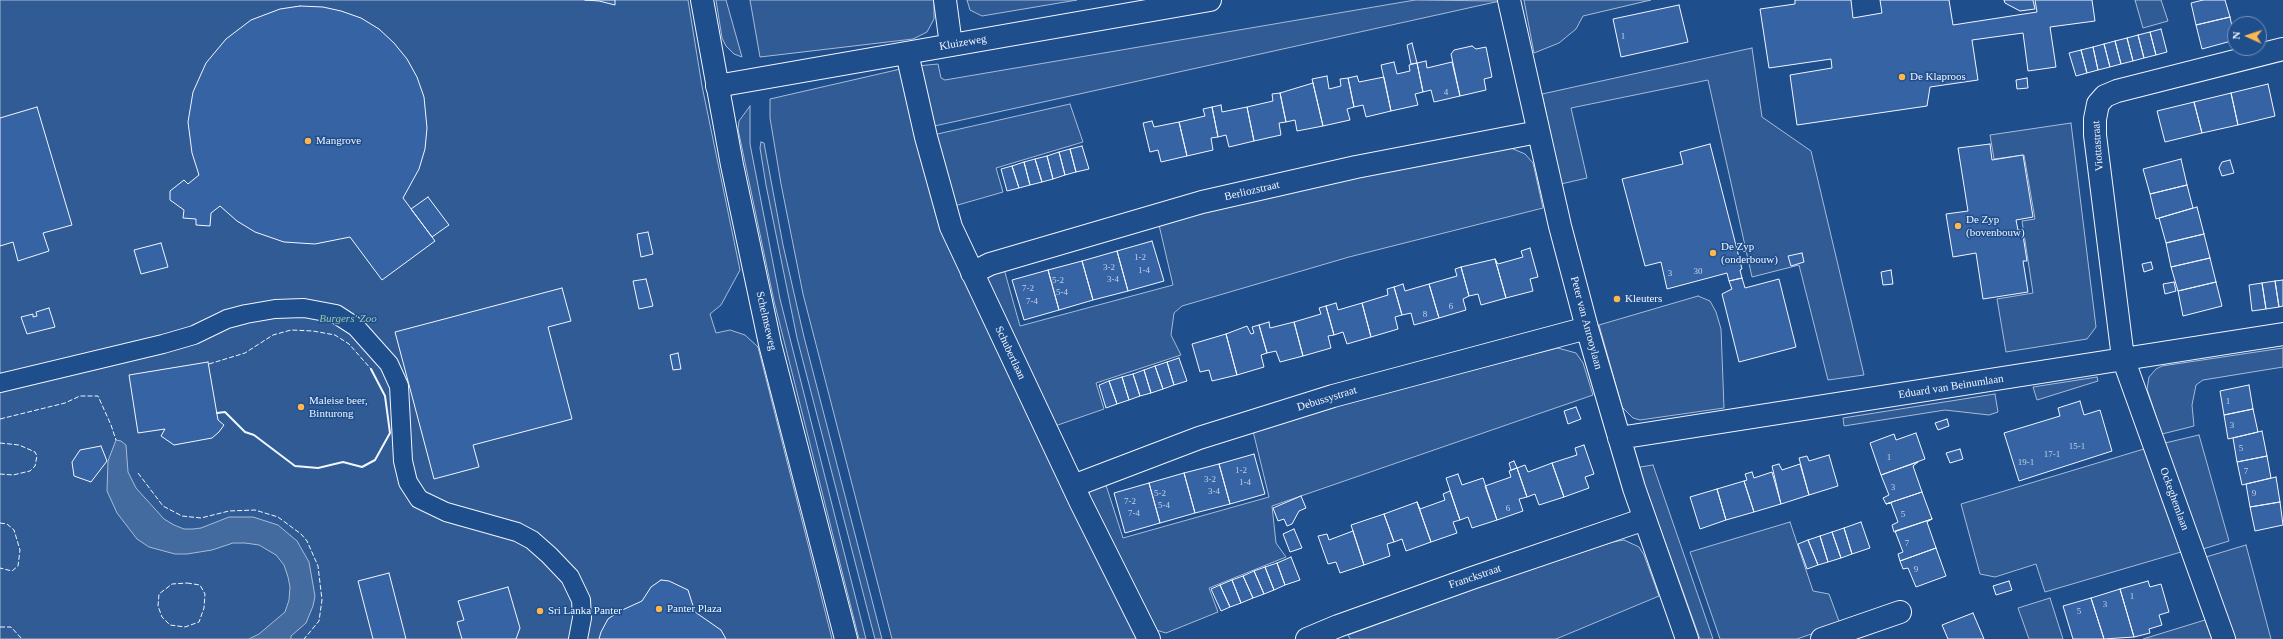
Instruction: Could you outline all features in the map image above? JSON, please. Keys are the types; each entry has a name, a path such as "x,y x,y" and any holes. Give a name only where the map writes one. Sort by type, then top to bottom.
{"street":[{"name":"Schelmseweg","path":"702,0 717,86 770,344 846,639"},
{"path":"945,0 952,45"},
{"name":"Kluizeweg","path":"717,86 1210,0"},
{"name":"Peter van Anrooylaan","path":"1509,0 1538,132 1587,328 1619,438 1645,519 1687,639"},
{"name":"Viottastraat","path":"2123,358 2095,135 2095,119 2098,104 2105,96 2117,91 2283,49"},
{"name":"Schubertlaan","path":"907,53 945,208 972,273 1073,486 1149,639"},
{"name":"Berliozstraat","path":"972,273 990,264 1202,202 1356,167 1538,132"},
{"path":"0,383 163,344 194,335 227,320 246,314 274,309 304,308 336,314 356,327 389,364 399,386 403,461 408,482 419,498 446,512 517,532 532,540 549,555 570,578 581,600 582,618 578,639"},
{"name":"Debussystraat","path":"1073,486 1199,438 1333,396 1587,328"},
{"name":"Eduard van Beinumlaan","path":"1619,438 2283,334"},
{"name":"Ockeghemlaan","path":"2123,358 2224,639"},
{"name":"Franckstraat","path":"1307,639 1338,626 1472,578 1645,519"},
{"path":"1822,639 1900,612"}],"green space":[{"name":"Burgers' Zoo","path":"0,0 688,0 702,86 740,270 721,305 710,314 716,333 730,330 745,335 758,347 832,639 0,639"},
{"path":"716,0 726,0 742,57 734,54 726,46 722,38"},
{"path":"750,0 934,0 934,19 927,32 913,39 760,57"},
{"path":"967,0 1077,0 982,16 970,10"},
{"path":"1415,0 1500,1 930,127 917,66 938,64 941,78 945,80"},
{"path":"1524,0 1651,0 1583,16 1576,29 1559,43 1534,53"},
{"path":"2135,0 2161,0 2168,21 2143,28"},
{"path":"1752,48 1762,117 1811,151 1864,375 1828,380 1799,265 1752,277 1708,80 1571,108 1587,178 1561,184 1542,94"},
{"path":"905,68 935,212 1139,639 892,639 803,294 781,184 770,118 770,99"},
{"path":"1070,104 1083,142 996,168 1003,192 951,207 933,135"},
{"path":"750,106 750,144 780,299 866,639 859,639 774,301 738,129 739,121"},
{"path":"2071,123 2096,327 2087,339 2006,352 1997,299 2033,293 2022,221 2035,219 2024,155 1994,159 1990,135"},
{"path":"761,142 764,143 783,245 804,337 882,639 875,639 797,338 766,185 760,148"},
{"path":"1511,148 1525,154 1533,163 1543,208 1349,257 1182,306 1174,313 1171,335 1181,355 1096,383 1104,409 1055,426 986,277 1004,269 1020,326 1173,285 1159,225 1205,212 1357,177"},
{"path":"1698,296 1710,301 1716,312 1721,329 1724,408 1640,420 1633,418 1622,407 1599,325"},
{"path":"1558,348 1576,353 1583,363 1593,395 1272,506 1276,543 1286,557 1209,588 1218,612 1166,633 1156,630 1088,495 1091,489 1105,482 1123,538 1269,497 1253,431 1333,406"},
{"path":"2283,348 2283,367 2203,380 2196,385 2192,405 2194,426 2162,434 2147,389 2149,377 2156,369 2162,366"},
{"path":"2097,377 2098,381 2037,400 2033,387"},
{"path":"1995,394 1998,412 1989,415 1945,410 1844,426 1843,418"},
{"path":"2199,435 2229,541 2203,549 2165,443"},
{"path":"2144,449 2181,552 2045,592 2036,564 1995,577 1980,574 1961,504"},
{"path":"1653,465 1713,639 1700,639 1641,475 1640,467"},
{"path":"1790,522 1813,591 1829,594 1840,624 1797,639 1720,639 1690,552"},
{"path":"1624,540 1639,547 1644,555 1659,596 1556,639 1350,639 1348,635 1477,587 1613,542"},
{"path":"2246,545 2271,639 2235,639 2206,557"},
{"path":"2050,598 2063,639 2029,639 2018,608"},
{"path":"2205,620 2212,639 2143,639"}],"shaded area":[{"path":"116,440 121,441 126,445 128,472 136,488 164,519 174,525 184,529 193,529 201,528 229,517 253,517 278,525 297,541 309,562 315,596 313,606 306,623 291,636 291,639 249,639 259,634 285,612 289,600 290,587 288,577 284,565 276,555 259,545 245,543 233,543 212,550 187,554 175,554 149,547 137,539 117,513 107,491 108,461"}],"building":[{"path":"585,0 615,0 615,5 599,1"},
{"path":"1795,0 1851,0 1853,18 1882,13 1880,0 1949,0 1953,25 2037,12 2035,0 2092,0 2095,21 2050,27 2056,67 2028,71 2023,33 1972,40 1978,80 1930,87 1927,106 1797,125 1790,75 1832,68 1831,59 1769,68 1760,9 1795,4"},
{"path":"2004,0 2033,0 2035,9 2020,11 2005,3"},
{"path":"2203,0 2225,0 2230,16 2196,25 2191,3"},
{"path":"1679,5 1688,42 1621,57 1613,19"},
{"name":"Mangrove","path":"300,6 323,7 341,11 361,18 379,29 394,43 407,59 417,77 424,97 427,128 425,149 419,169 403,198 435,241 382,280 350,237 315,244 284,242 255,232 237,221 220,206 211,213 210,226 196,225 196,219 183,218 184,210 170,200 170,191 184,180 188,184 199,175 192,153 188,122 193,92 206,63 226,39 251,20 280,9"},
{"path":"2227,18 2227,42 2202,49 2196,25"},
{"path":"2161,29 2167,52 2156,55 2150,32"},
{"path":"2150,32 2156,55 2144,58 2138,35"},
{"path":"2138,35 2144,58 2133,61 2127,38"},
{"path":"2127,38 2133,61 2121,64 2115,41"},
{"path":"2115,41 2121,64 2110,67 2104,44"},
{"path":"1412,43 1417,63 1411,64 1407,45"},
{"path":"2104,44 2110,67 2098,70 2093,47"},
{"path":"1472,46 1476,49 1486,47 1492,77 1484,79 1486,90 1460,96 1451,54 1454,50"},
{"path":"2093,47 2098,70 2087,73 2081,50"},
{"path":"2081,50 2087,73 2076,76 2069,53"},
{"path":"1426,61 1427,68 1452,62 1460,96 1434,102 1431,90 1423,92 1417,63"},
{"path":"1394,62 1397,74 1410,71 1409,65 1417,63 1423,92 1415,94 1418,105 1391,111 1381,65"},
{"path":"1327,76 1329,89 1341,86 1340,79 1348,78 1354,107 1347,109 1350,120 1323,126 1312,79"},
{"path":"1357,76 1359,82 1384,77 1391,111 1366,117 1363,105 1354,107 1348,78"},
{"path":"2027,78 2028,88 2017,89 2016,80"},
{"path":"1313,83 1323,126 1297,131 1295,120 1286,122 1280,93"},
{"path":"2268,84 2275,116 2238,125 2231,93"},
{"path":"1280,93 1286,122 1279,123 1281,135 1254,141 1247,107 1273,101 1272,94"},
{"path":"2231,93 2238,125 2202,133 2194,102"},
{"path":"2194,102 2202,133 2165,142 2157,111"},
{"path":"1221,105 1222,112 1247,107 1254,141 1229,147 1226,135 1218,137 1212,107"},
{"path":"37,107 72,225 43,233 49,251 18,261 13,242 0,246 0,118"},
{"path":"1212,107 1218,137 1211,138 1213,150 1187,156 1179,122 1205,116 1203,109"},
{"path":"1152,121 1154,127 1179,122 1187,156 1161,162 1158,150 1150,152 1143,123"},
{"path":"1710,144 1742,269 1740,270 1742,278 1729,281 1727,273 1667,289 1661,262 1645,266 1622,179 1683,164 1680,152"},
{"path":"1990,144 1992,160 2023,155 2033,217 2016,220 2018,230 2022,229 2027,261 2023,261 2028,292 1983,299 1976,253 1953,257 1946,214 1968,211 1958,148"},
{"path":"1082,146 1089,169 1076,172 1070,149"},
{"path":"1070,149 1076,172 1065,175 1059,152"},
{"path":"1059,152 1065,175 1053,179 1047,156"},
{"path":"1047,156 1053,179 1042,182 1035,159"},
{"path":"1035,159 1042,182 1030,185 1024,162"},
{"path":"2181,159 2187,185 2150,194 2143,169"},
{"path":"2230,160 2234,173 2222,176 2219,168 2222,162"},
{"path":"1024,162 1030,185 1019,188 1012,166"},
{"path":"1012,166 1019,188 1007,191 1001,169"},
{"path":"2187,185 2193,208 2156,219 2150,194"},
{"path":"428,197 449,225 432,237 411,209"},
{"path":"2197,207 2204,234 2166,243 2159,218"},
{"path":"648,232 653,254 641,257 637,234"},
{"path":"2204,234 2210,258 2171,267 2166,243"},
{"path":"1152,241 1164,281 1128,291 1117,251"},
{"path":"161,243 168,267 141,274 134,250"},
{"path":"1530,248 1538,277 1530,279 1533,291 1506,298 1495,259 1498,264 1523,257 1521,251"},
{"path":"1117,251 1128,291 1093,300 1082,261"},
{"path":"1802,253 1804,262 1791,266 1788,256"},
{"path":"2210,258 2216,282 2178,291 2171,267"},
{"path":"1495,259 1506,298 1481,305 1478,294 1469,296 1461,267"},
{"path":"1082,261 1093,300 1059,310 1048,270"},
{"path":"2151,262 2153,269 2144,272 2142,264"},
{"path":"1461,267 1469,296 1463,299 1466,310 1439,318 1429,284 1457,276 1455,269"},
{"path":"1048,270 1059,310 1024,320 1012,280"},
{"path":"1891,270 1893,284 1883,285 1881,272"},
{"path":"1742,278 1745,288 1779,279 1796,347 1739,362 1722,294 1732,289 1729,281"},
{"path":"646,279 653,306 639,309 633,281"},
{"path":"2283,280 2283,306 2279,307 2275,281"},
{"path":"2275,281 2279,307 2266,309 2262,283"},
{"path":"2174,282 2176,291 2165,294 2163,284"},
{"path":"2216,282 2222,306 2183,316 2178,291"},
{"path":"2262,283 2266,309 2252,311 2249,285"},
{"path":"1403,284 1405,291 1429,284 1439,318 1414,325 1411,313 1402,315 1394,287"},
{"path":"1394,287 1402,315 1395,317 1398,329 1371,337 1362,303 1388,295 1387,289"},
{"path":"562,288 571,321 548,327 572,419 473,445 479,467 434,479 395,332"},
{"path":"1336,303 1338,310 1362,303 1371,337 1347,344 1343,332 1334,335 1326,306"},
{"path":"1326,306 1334,335 1328,336 1331,348 1303,356 1294,322 1321,314 1319,308"},
{"path":"49,308 55,327 27,334 21,317 33,314 33,317 37,316 36,312"},
{"path":"1269,322 1270,328 1294,322 1303,356 1280,362 1276,351 1267,353 1259,325"},
{"path":"1259,325 1267,353 1261,355 1264,367 1237,375 1226,334 1247,326 1251,334 1254,333 1252,327"},
{"path":"1226,334 1237,375 1212,381 1209,370 1200,372 1192,344"},
{"path":"678,353 681,369 673,370 670,355"},
{"path":"1179,358 1187,381 1174,385 1167,362"},
{"path":"208,362 218,420 224,425 219,432 212,438 174,445 161,436 165,429 138,433 129,375"},
{"path":"1167,362 1174,385 1163,389 1155,366"},
{"path":"1155,366 1163,389 1151,393 1144,370"},
{"path":"1144,370 1151,393 1140,396 1133,374"},
{"path":"1133,374 1140,396 1129,400 1122,377"},
{"path":"1122,377 1129,400 1117,404 1109,381"},
{"path":"1109,381 1117,404 1106,408 1099,385"},
{"path":"2249,385 2253,409 2224,415 2220,391"},
{"path":"2080,401 2084,415 2100,410 2112,451 2019,481 2004,433 2060,416 2058,408"},
{"path":"1576,407 1581,419 1568,424 1564,411"},
{"path":"2253,409 2258,432 2228,439 2224,415"},
{"path":"1947,419 1949,426 1938,430 1935,423"},
{"path":"2262,431 2267,456 2237,462 2233,438"},
{"path":"1916,433 1925,459 1881,475 1870,443 1894,434 1896,440"},
{"path":"1584,445 1594,474 1585,477 1589,488 1564,497 1552,463 1577,455 1575,448"},
{"path":"101,446 107,461 91,482 74,476 72,462 80,450"},
{"path":"1960,449 1963,459 1950,463 1946,453"},
{"path":"1254,454 1265,494 1230,504 1219,464"},
{"path":"1829,455 1838,486 1809,495 1799,458 1807,456 1809,461"},
{"path":"2267,456 2271,478 2242,485 2237,462"},
{"path":"1514,461 1517,468 1511,470 1509,463"},
{"path":"1918,462 1913,466 1922,492 1886,504 1883,498 1889,495 1881,475"},
{"path":"1552,463 1564,497 1539,505 1535,494 1527,497 1517,468 1525,465 1528,472"},
{"path":"1219,464 1230,504 1195,513 1184,473"},
{"path":"1779,464 1782,470 1800,464 1809,495 1781,504 1772,466"},
{"path":"1517,468 1527,497 1519,499 1523,511 1497,520 1485,486 1511,477 1509,471"},
{"path":"1752,472 1754,478 1772,472 1781,504 1754,512 1744,481 1747,480 1745,474"},
{"path":"1184,473 1195,513 1160,523 1149,483"},
{"path":"1458,474 1462,485 1483,478 1497,520 1472,528 1468,517 1460,520 1446,478"},
{"path":"2276,477 2280,502 2250,507 2246,484"},
{"path":"1744,481 1754,512 1726,520 1717,489"},
{"path":"1149,483 1160,523 1125,533 1114,493"},
{"path":"1717,489 1726,520 1700,529 1690,497"},
{"path":"1450,491 1460,520 1453,522 1457,533 1431,542 1417,502 1420,509 1445,500 1443,494"},
{"path":"1922,492 1932,519 1894,532 1892,525 1898,522 1891,503 1886,504"},
{"path":"1301,496 1306,508 1299,511 1292,524 1287,526 1284,519 1278,521 1273,508"},
{"path":"1417,502 1431,542 1406,551 1402,539 1394,542 1384,514"},
{"path":"2280,502 2283,525 2255,531 2250,507"},
{"path":"1384,514 1394,542 1387,544 1390,556 1364,565 1351,525"},
{"path":"1932,519 1927,522 1936,548 1900,561 1898,554 1903,552 1895,531"},
{"path":"1861,522 1870,548 1852,554 1844,528"},
{"path":"1844,528 1852,554 1841,558 1832,532"},
{"path":"1294,529 1302,548 1290,552 1283,534"},
{"path":"1353,531 1364,565 1340,573 1336,562 1328,564 1318,536 1327,534 1329,540"},
{"path":"1832,532 1841,558 1828,562 1820,536"},
{"path":"1820,536 1828,562 1818,565 1808,540"},
{"path":"1808,540 1818,565 1807,569 1798,544"},
{"path":"1936,548 1946,576 1916,587 1908,568 1903,569 1900,561"},
{"path":"1291,557 1300,580 1285,585 1277,563"},
{"path":"1277,563 1285,585 1274,590 1265,567"},
{"path":"1265,567 1274,590 1264,594 1254,571"},
{"path":"1254,571 1264,594 1253,598 1243,576"},
{"path":"389,573 406,639 373,639 358,581"},
{"path":"1243,576 1253,598 1241,603 1232,580"},
{"name":"Panter Plaza","path":"661,580 669,581 688,590 695,612 721,630 726,639 599,639 608,619 618,612 642,601 651,587"},
{"path":"1232,580 1241,603 1230,607 1220,585"},
{"path":"2009,581 2012,590 1996,595 1993,586"},
{"path":"2148,581 2150,587 2161,584 2169,612 2159,615 2162,625 2149,629 2150,633 2134,637 2120,589"},
{"path":"1220,585 1230,607 1221,611 1211,589"},
{"path":"508,587 520,628 516,639 462,639 457,622 464,620 458,601"},
{"path":"2120,589 2134,637 2104,639 2091,598"},
{"path":"2091,598 2104,639 2073,639 2063,606"},
{"path":"1973,613 1984,639 1948,639 1942,625"}],"fence":[{"path":"209,364 245,353 273,335 291,330 313,331 335,335 349,344 371,369"},
{"path":"0,419 65,403 80,396 98,396 116,440"},
{"path":"0,443 19,445 35,452 37,456 35,466 30,471 13,475 0,474"},
{"path":"138,473 163,506 182,516 201,518 229,511 255,510 278,517 301,534 307,541 318,566 322,600 319,621 304,639"},
{"path":"0,523 7,524 14,530 20,550 18,566 12,571 0,568"},
{"path":"187,583 200,585 205,594 204,608 199,622 185,627 170,625 162,617 158,606 159,594 172,584 187,583"},
{"path":"0,627 11,627 22,639"}],"wall":[{"path":"217,413 225,412 245,432 254,435 295,466 318,468 343,462 362,467 375,460 390,433 385,396 371,369"}],"place":[{"name":"De Klaproos","path":"1902,77"},
{"name":"Mangrove","path":"308,141"},
{"name":"De Zyp (bovenbouw)","path":"1958,226"},
{"name":"De Zyp (onderbouw)","path":"1713,253"},
{"name":"Kleuters","path":"1617,299"},
{"name":"Maleise beer, Binturong","path":"301,407"},
{"name":"Panter Plaza","path":"659,609"},
{"name":"Sri Lanka Panter","path":"540,611"}]}
